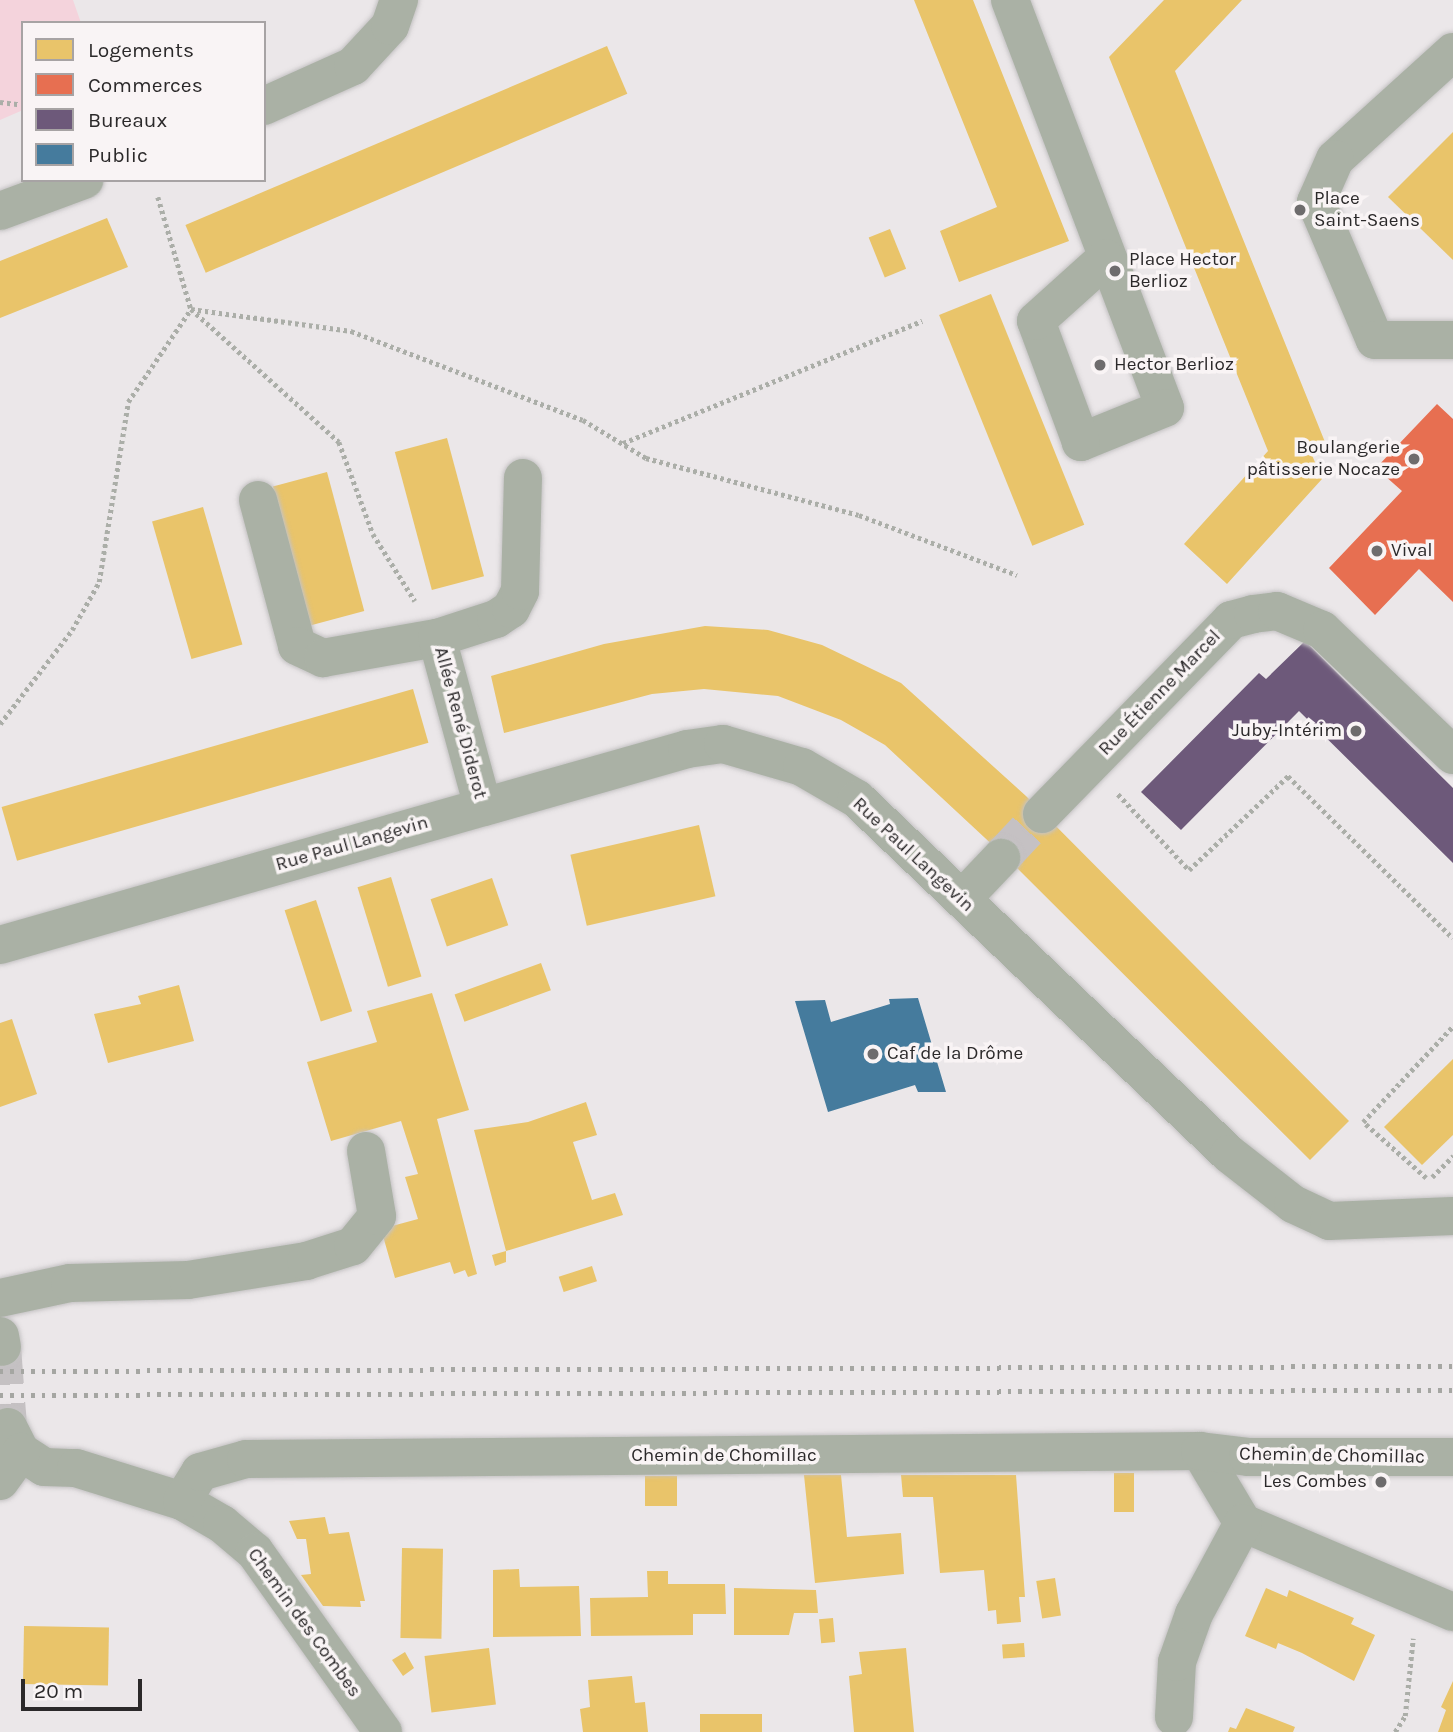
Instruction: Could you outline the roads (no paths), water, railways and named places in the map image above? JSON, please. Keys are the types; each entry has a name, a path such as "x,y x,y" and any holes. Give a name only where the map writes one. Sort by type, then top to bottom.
{"street":[{"path":"266,105 353,66 390,26 399,0"},
{"path":"1010,0 1106,258"},
{"path":"1453,52 1335,159 1316,202 1375,340 1453,340"},
{"path":"0,211 78,182"},
{"name":"Allée René Diderot","path":"258,500 297,646 323,658 437,638 496,619 511,609 520,591 523,478"},
{"name":"Rue Étienne Marcel","path":"1042,814 1231,620 1277,611 1322,630 1453,755"},
{"name":"Allée René Diderot","path":"437,638 482,807"},
{"name":"Rue Paul Langevin","path":"0,944 687,749 723,744 802,768 857,799 1229,1154 1293,1204 1329,1221 1445,1202"},
{"path":"961,899 1001,858"},
{"path":"0,1298 70,1283 188,1280 306,1261 353,1246 377,1216 366,1151"},
{"path":"1200,1451 1243,1523 1440,1606"},
{"name":"Chemin de Chomillac","path":"182,1501 200,1472 246,1459 1200,1451 1248,1457 1453,1457"},
{"path":"7,1454 44,1467 75,1468 182,1501"},
{"path":"1248,1457 1381,1482 1453,1480"},
{"name":"Chemin des Combes","path":"182,1501 222,1524 256,1552 383,1732"},
{"path":"1174,1717 1177,1662 1194,1614 1243,1523"}],"tunnel":[{"path":"1001,858 1042,814"},
{"path":"2,1347 8,1427"}],"railway":[{"path":"0,1371 1453,1366"},
{"path":"0,1395 1453,1390"}],"place":[{"name":"Place Saint-Saens","path":"1300,210"},
{"name":"Place Hector Berlioz","path":"1115,271"},
{"name":"Hector Berlioz","path":"1100,365"},
{"name":"Boulangerie pâtisserie Nocaze","path":"1414,459"},
{"name":"Vival","path":"1377,551"},
{"name":"Juby-Intérim","path":"1356,731"},
{"name":"Caf de la Drôme","path":"873,1054"},
{"name":"Les Combes","path":"1381,1482"}]}
